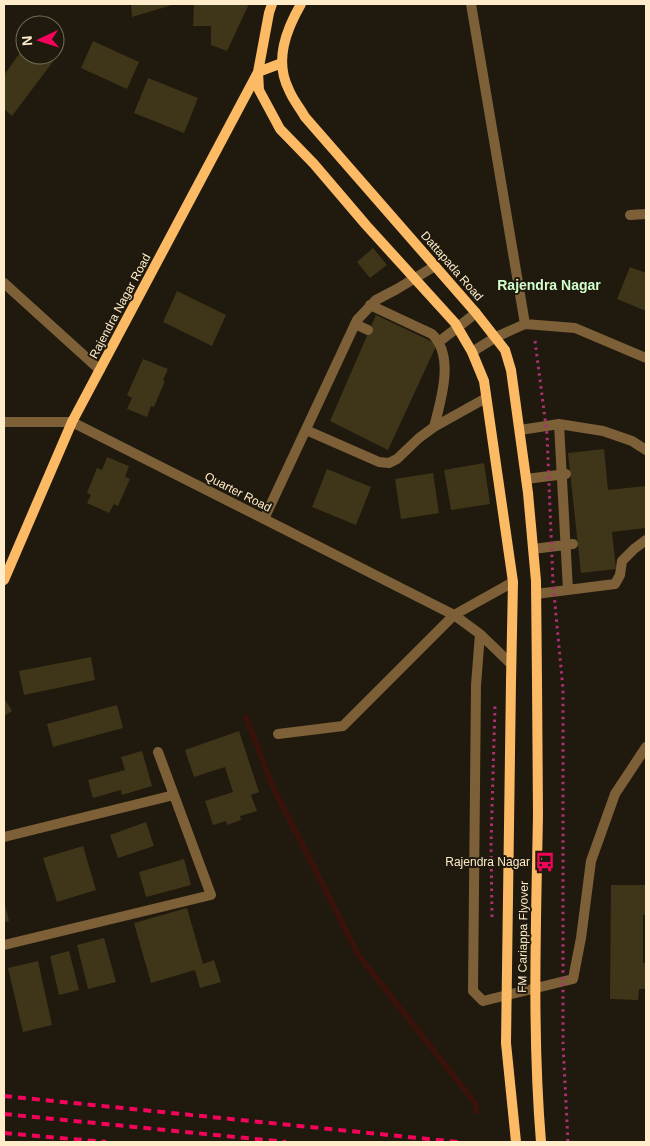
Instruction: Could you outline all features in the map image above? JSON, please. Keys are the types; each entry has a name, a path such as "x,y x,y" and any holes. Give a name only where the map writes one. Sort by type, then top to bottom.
{"main road":[{"path":"272,4 258,72 259,90 280,128 458,328 472,352 484,381 512,582"},
{"name":"Dattapada Road","path":"301,4 289,24 284,45 282,64 288,89 305,117 476,313 505,350 511,370 520,430 536,581"},
{"path":"258,72 282,64"},
{"name":"Rajendra Nagar Road","path":"4,580 72,422 258,72"},
{"name":"FM Cariappa Flyover","path":"536,581 538,813 534,991 536,1084 542,1142"},
{"name":"FM Cariappa Flyover","path":"512,582 506,1043 516,1142"}],"street":[{"path":"472,4 525,324"},
{"path":"630,215 646,214"},
{"path":"264,519 355,324 370,305 435,266"},
{"path":"4,283 100,370"},
{"path":"370,305 432,334 440,341 444,378 443,392 434,427"},
{"path":"440,341 476,313"},
{"path":"355,324 368,330"},
{"path":"472,352 496,337 525,324 575,328 646,358"},
{"path":"306,430 379,462 389,463 397,459 434,427 486,398"},
{"name":"Quarter Road","path":"4,422 72,422 454,615 480,634 511,664"},
{"path":"520,430 559,424 603,431 632,441 646,450"},
{"path":"559,424 569,544 568,590"},
{"path":"526,480 564,475"},
{"path":"536,594 615,584 620,575 622,561 646,540"},
{"path":"533,549 569,544"},
{"path":"278,734 343,726 454,615 512,582"},
{"path":"480,634 476,685 473,991 483,1000 573,979 582,929 590,861 615,794 646,747"},
{"path":"4,945 211,895 158,752"},
{"path":"4,837 174,795"}],"path":[{"path":"535,341 547,434 553,583 563,689 563,1044 568,1142"}],"building":[{"path":"131,4 172,4 172,5 132,17"},
{"path":"194,4 249,4 227,51 211,45 211,26 193,26"},
{"path":"93,41 139,62 127,89 81,68"},
{"path":"15,60 15,65 50,65 12,116 4,109 4,75"},
{"path":"148,78 198,98 184,133 134,113"},
{"path":"373,248 387,265 370,278 357,262"},
{"path":"630,267 646,273 646,311 617,299"},
{"path":"177,291 226,315 212,346 163,322"},
{"path":"376,315 437,344 388,450 330,421"},
{"path":"143,359 168,369 154,407 151,406 147,417 127,409 132,398 127,395"},
{"path":"604,449 608,490 646,486 646,528 612,532 616,569 581,573 568,453"},
{"path":"107,457 129,466 125,477 130,479 118,506 114,504 109,513 87,503 91,495 87,493 97,468 102,470"},
{"path":"484,463 490,504 451,510 444,470"},
{"path":"327,469 371,487 356,525 312,507"},
{"path":"433,473 439,513 401,519 395,479"},
{"path":"91,657 95,680 24,695 19,671"},
{"path":"4,698 12,711 4,716"},
{"path":"117,705 123,728 53,747 47,724"},
{"path":"239,731 259,792 251,795 257,811 240,816 241,820 227,825 226,821 213,825 205,801 233,792 225,767 194,777 185,750"},
{"path":"142,751 152,786 122,795 121,790 93,798 88,780 125,770 121,757"},
{"path":"146,822 154,846 118,858 110,835"},
{"path":"83,846 96,890 57,902 43,858"},
{"path":"184,859 191,885 146,897 139,872"},
{"path":"611,885 646,885 646,915 643,915 643,963 646,963 646,989 639,989 638,1000 610,999"},
{"path":"4,900 9,921 4,922"},
{"path":"187,908 203,964 214,960 221,982 200,988 195,970 151,983 134,923"},
{"path":"104,938 116,982 88,989 77,945"},
{"path":"69,951 79,990 59,995 50,956"},
{"path":"38,961 52,1025 23,1032 8,968"}],"waterway":[{"path":"246,717 272,785 359,956 476,1104 476,1112"}],"railway":[{"path":"4,1096 458,1142"},
{"path":"4,1114 286,1142"},
{"path":"4,1133 106,1142"}],"place":[{"name":"Rajendra Nagar","path":"545,862"}],"district":[{"name":"Rajendra Nagar","path":"549,285"}]}
